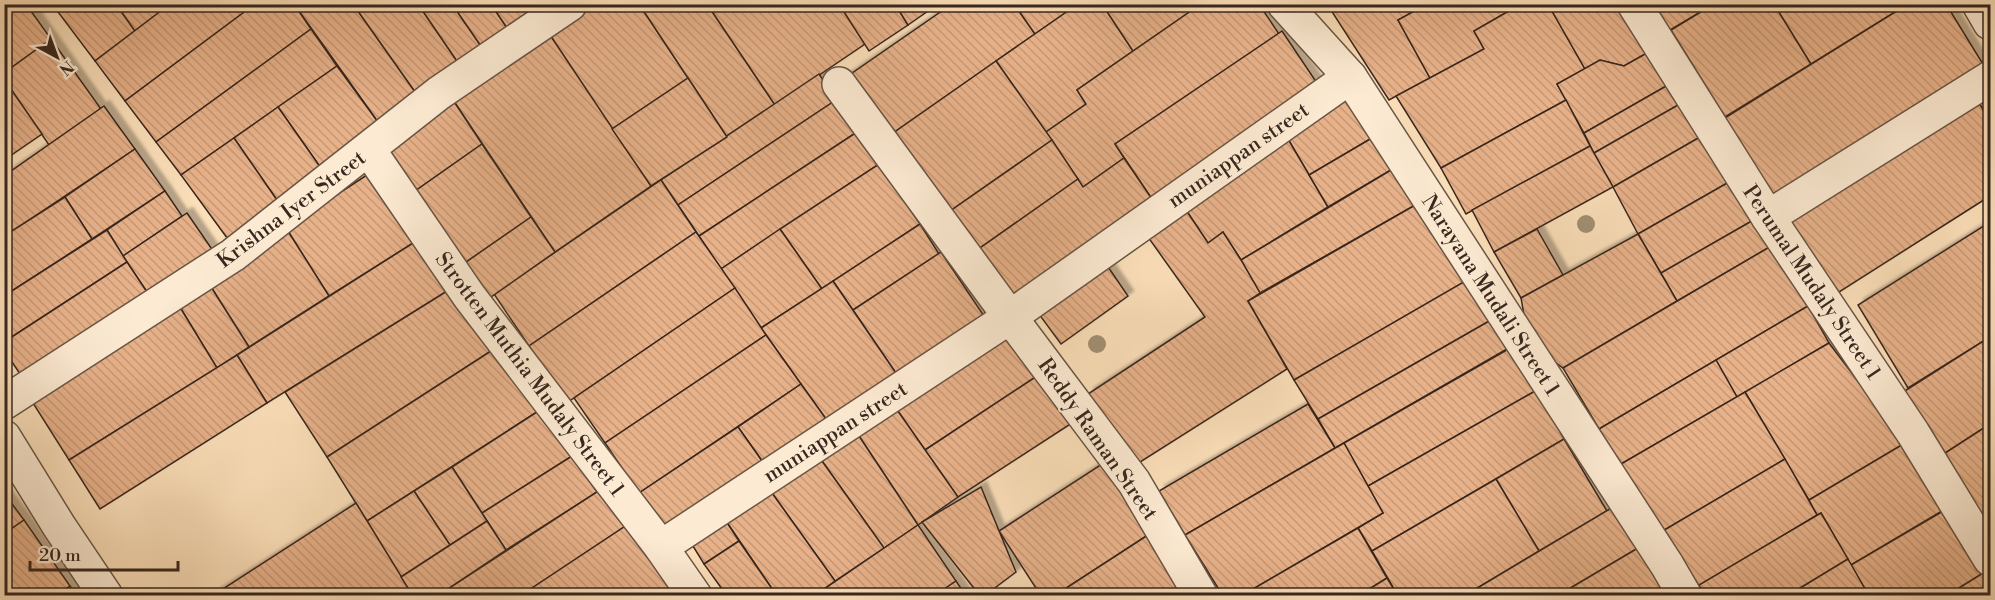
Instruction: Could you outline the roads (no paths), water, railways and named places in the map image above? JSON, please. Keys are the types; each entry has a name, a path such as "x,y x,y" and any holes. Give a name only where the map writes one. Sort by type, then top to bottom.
{"street":[{"name":"Krishna Iyer Street","path":"4,403 233,255 439,93 570,4"},
{"name":"Narayana Mudali Street 1","path":"1284,4 1350,76 1685,596"},
{"name":"Perumal Mudaly Street 1","path":"1634,4 1768,217 1913,433 1990,559"},
{"path":"1979,4 1990,23"},
{"name":"muniappan street","path":"661,547 1010,317 1350,76"},
{"path":"1768,217 1990,78"},
{"path":"839,84 1010,317"},
{"name":"Strotten Muthia Mudaly Street 1","path":"369,150 469,296 661,547 695,596"},
{"name":"Reddy Raman Street","path":"1010,317 1134,482 1201,596"},
{"path":"4,437 106,596"}]}
